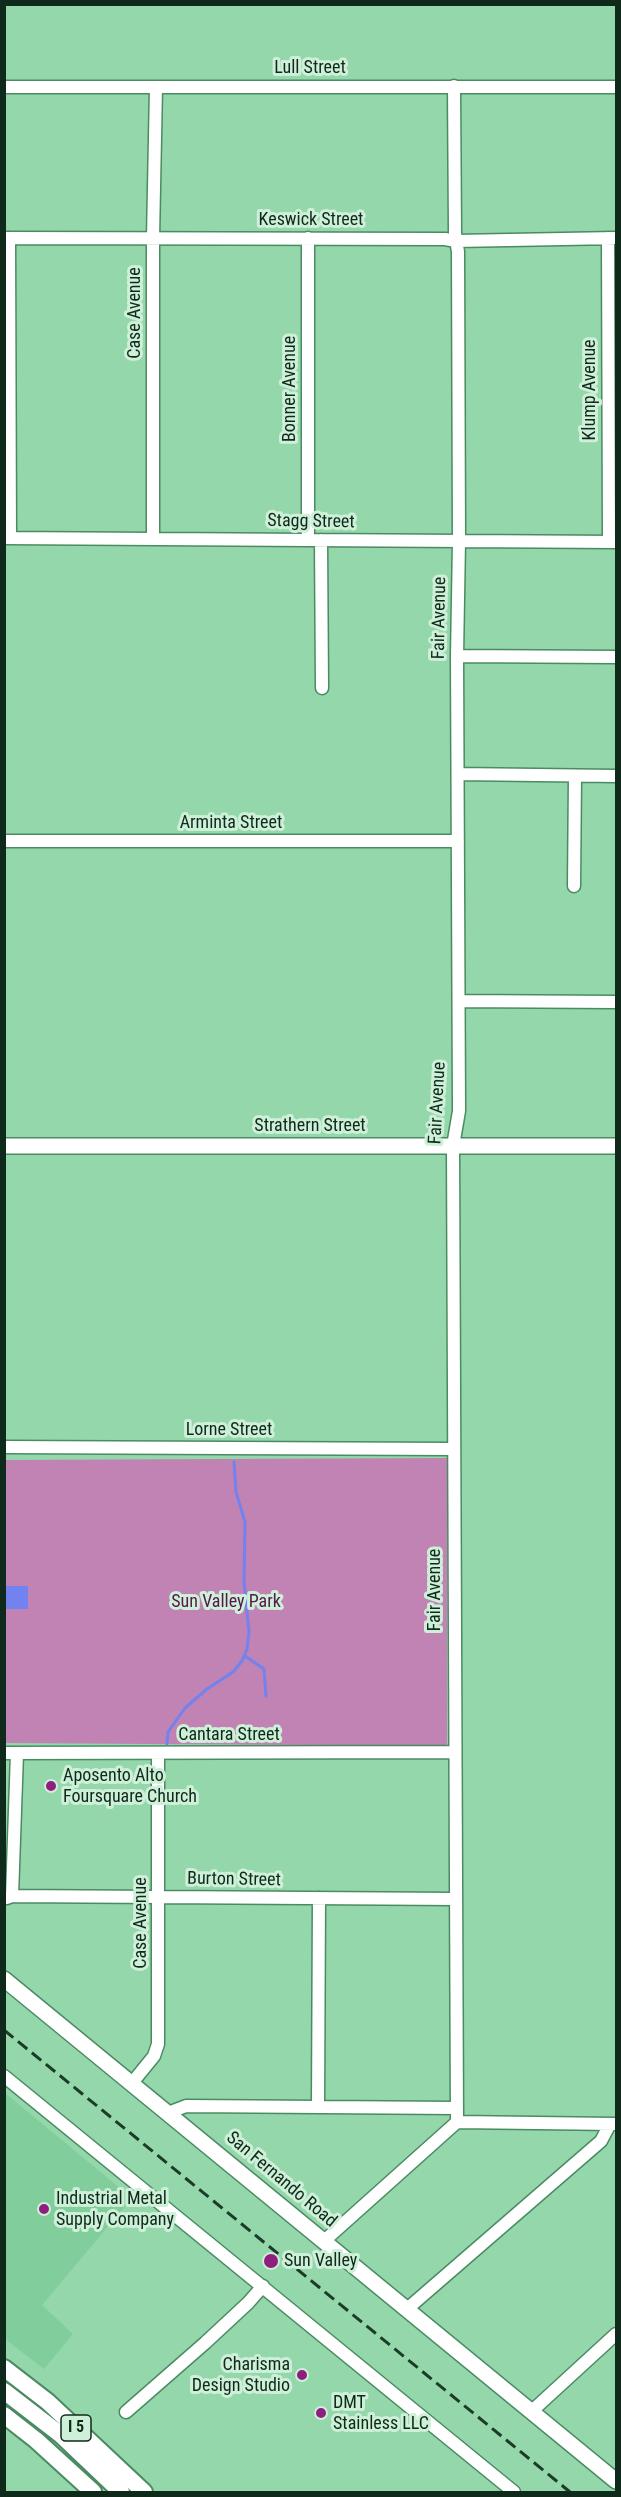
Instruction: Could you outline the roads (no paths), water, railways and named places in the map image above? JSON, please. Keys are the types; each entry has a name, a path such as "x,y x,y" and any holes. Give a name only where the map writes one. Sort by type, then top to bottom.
{"highway":[{"name":"I 5","path":"4,2368 48,2402 144,2493"},
{"path":"4,2391 61,2435 120,2493"},
{"path":"4,2400 46,2432 111,2493"},
{"name":"I 5","path":"4,2415 36,2440 93,2493"}],"main road":[{"name":"Strathern Street","path":"4,1146 616,1146"},
{"name":"San Fernando Road","path":"4,1979 616,2481"}],"street":[{"name":"Fair Avenue","path":"454,86 456,241 459,264 457,656 459,1111 453,1146 457,2122"},
{"name":"Lull Street","path":"4,87 616,87"},
{"name":"Case Avenue","path":"153,538 153,238 156,87"},
{"name":"Keswick Street","path":"7,238 308,238 456,241 612,238"},
{"path":"7,238 7,538"},
{"name":"Bonner Avenue","path":"308,238 308,540"},
{"name":"Klump Avenue","path":"612,238 613,542"},
{"name":"Stagg Street","path":"7,538 613,542"},
{"path":"321,540 322,687"},
{"path":"457,656 616,657"},
{"path":"458,774 616,776"},
{"path":"574,886 576,776"},
{"name":"Arminta Street","path":"4,841 458,841"},
{"path":"459,1001 616,1002"},
{"name":"Lorne Street","path":"4,1447 453,1449"},
{"name":"Cantara Street","path":"11,1753 454,1752"},
{"path":"8,1898 11,1753"},
{"name":"Case Avenue","path":"132,2083 154,2056 158,2044 158,1754"},
{"name":"Burton Street","path":"8,1898 456,1899"},
{"path":"318,2106 319,1898"},
{"path":"4,2076 514,2493"},
{"path":"168,2113 186,2106 457,2108"},
{"path":"324,2241 457,2122 613,2124"},
{"path":"407,2309 601,2141 613,2124"},
{"path":"126,2412 214,2336 262,2286"},
{"path":"532,2410 616,2334"}],"water":[{"path":"5,1586 28,1586 28,1609 5,1609"}],"waterway":[{"path":"167,1744 168,1732 185,1708 207,1689 233,1672 242,1661 247,1649 249,1632 244,1581 245,1522 236,1492 234,1462"},
{"path":"245,1656 264,1669 266,1696"}],"railway":[{"path":"4,2030 570,2492"}],"place":[{"name":"Aposento Alto Foursquare Church","path":"51,1786"},
{"name":"Industrial Metal Supply Company","path":"44,2209"},
{"name":"Sun Valley","path":"271,2261"},
{"name":"Charisma Design Studio","path":"302,2375"},
{"name":"DMT Stainless LLC","path":"321,2413"}],"park label":[{"name":"Sun Valley Park","path":"226,1602"}]}
